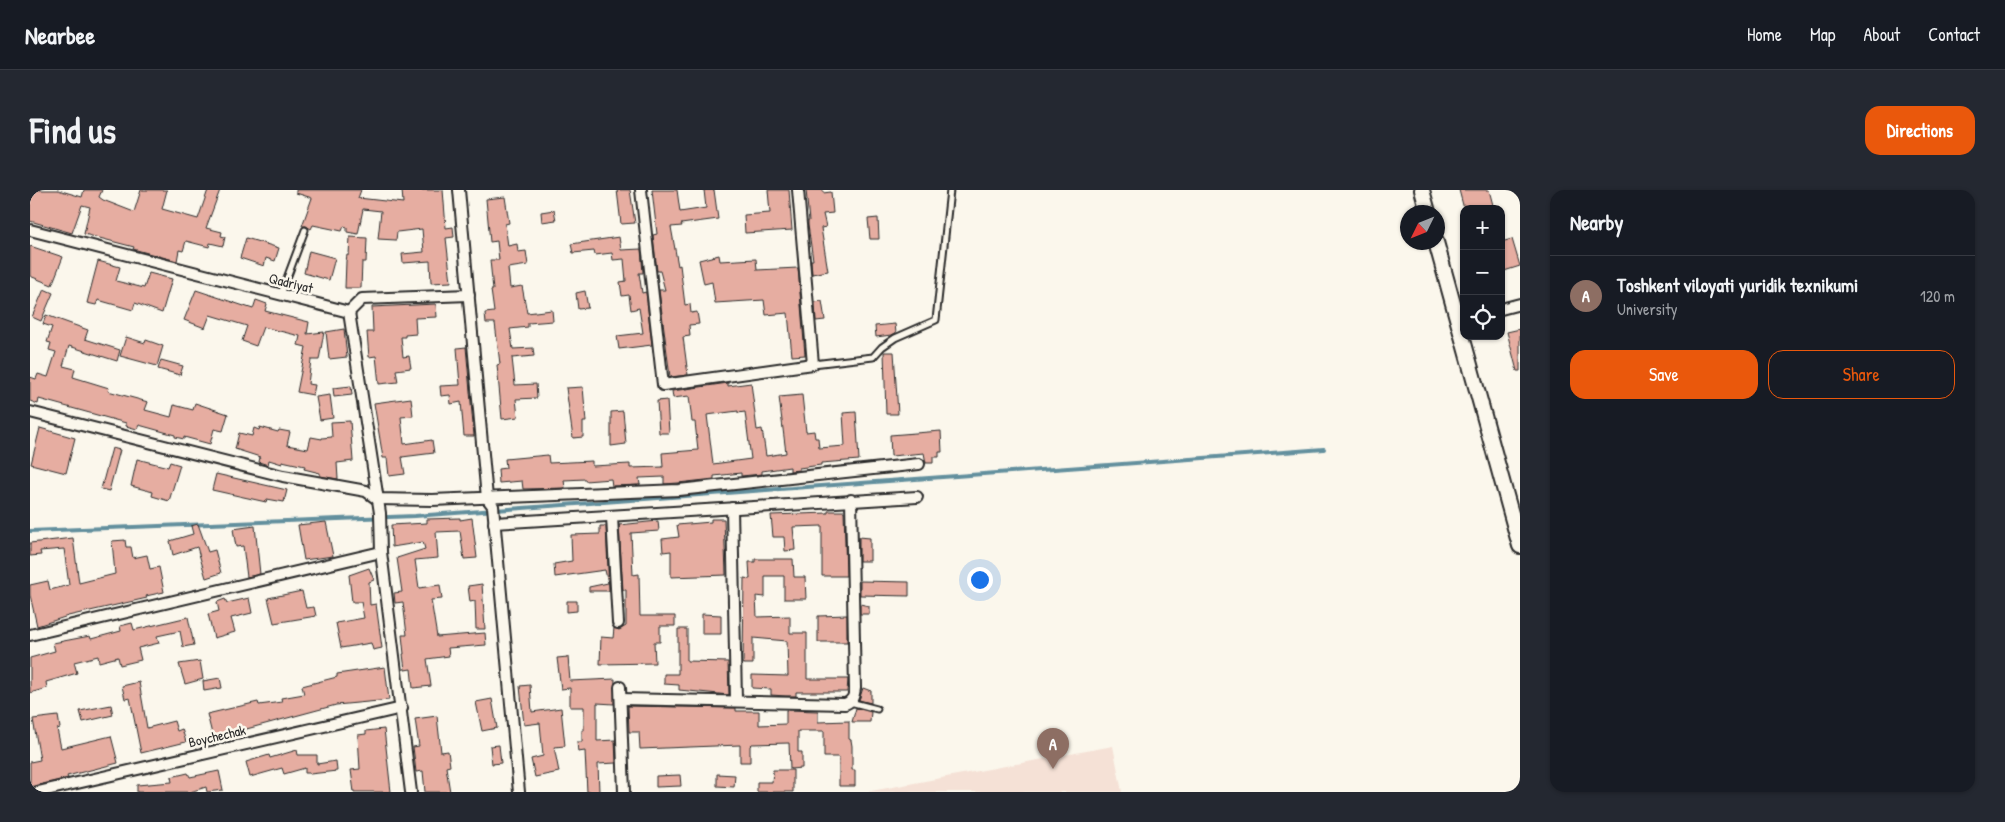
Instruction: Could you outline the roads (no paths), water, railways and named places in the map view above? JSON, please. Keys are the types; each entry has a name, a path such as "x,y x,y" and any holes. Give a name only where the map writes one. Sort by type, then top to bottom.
{"street":[{"path":"459,190 519,792"},
{"path":"641,190 663,385 813,364 798,190"},
{"path":"1422,190 1426,205"},
{"name":"Qadriyat","path":"30,230 349,312"},
{"path":"1439,250 1460,317"},
{"path":"411,792 381,552 380,517 349,312 362,299 468,295"},
{"path":"1505,308 1520,304"},
{"path":"1466,340 1520,546"},
{"path":"30,412 283,476 366,491 377,499 432,500 492,511 612,517 917,497"},
{"path":"492,511 919,464"},
{"path":"620,699 736,700 844,704 850,702 854,696 855,688 851,500"},
{"path":"732,508 736,700"},
{"path":"612,517 618,623"},
{"path":"30,635 381,552"},
{"path":"620,686 624,792"},
{"name":"Boychechak","path":"38,792 402,708"}],"lane":[{"path":"813,364 873,357 882,347 895,338 936,320 950,190"},
{"path":"281,295 305,230"},
{"path":"850,702 877,709"}],"waterway":[{"path":"30,531 415,516 1324,449"}],"place":[{"name":"Toshkent viloyati yuridik texnikumi","path":"1053,769"}]}
